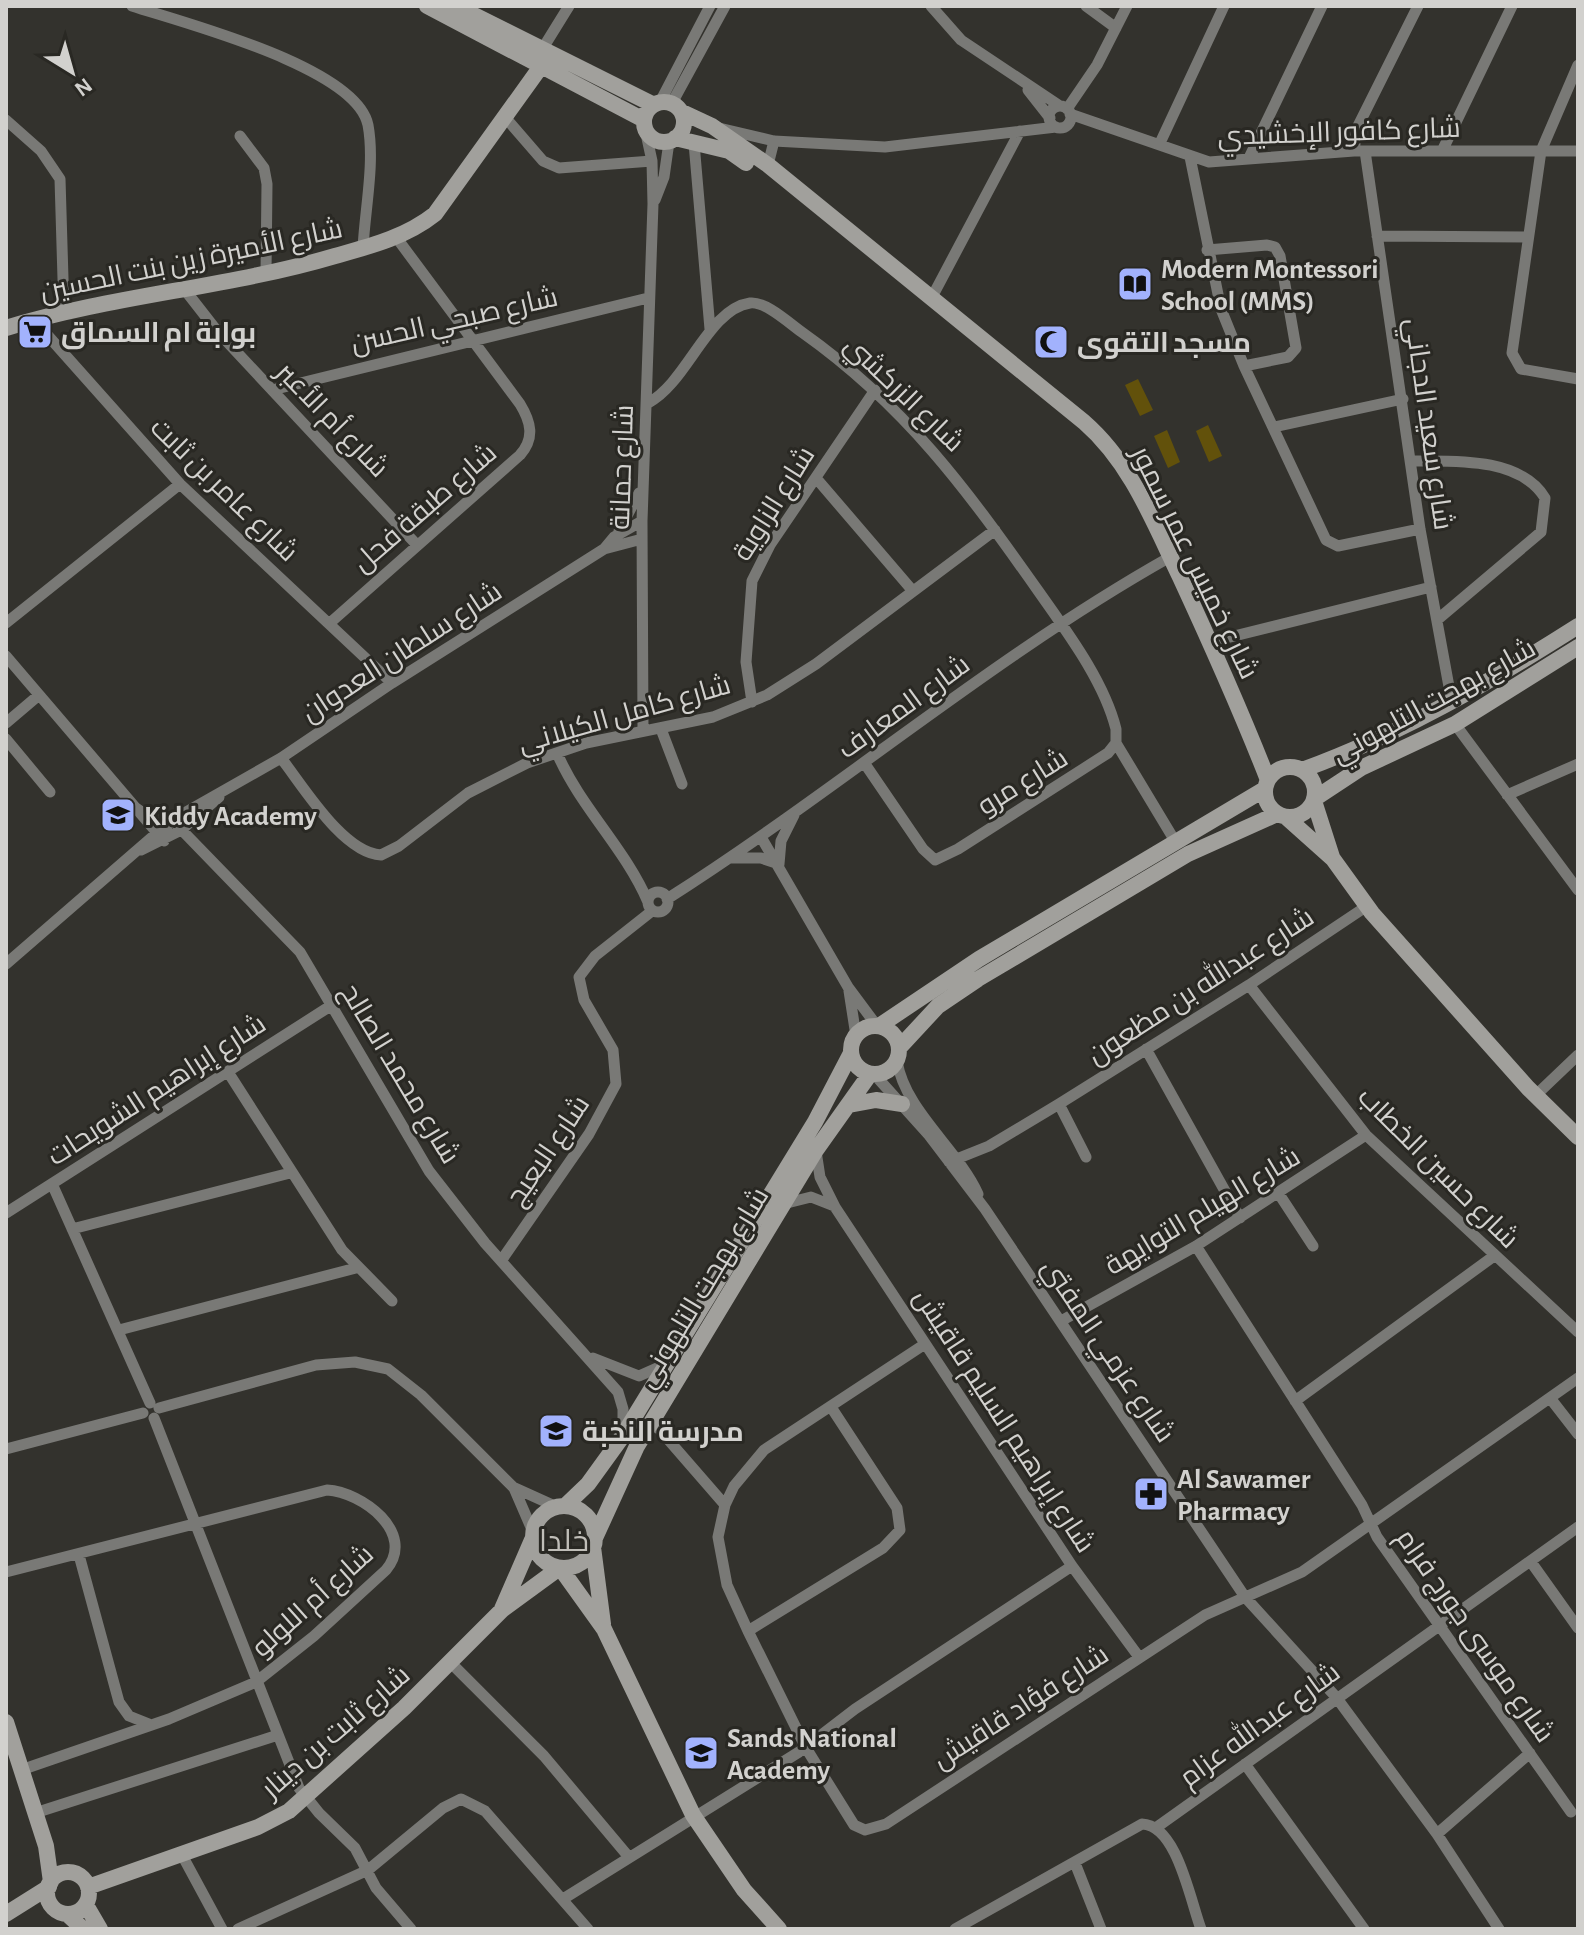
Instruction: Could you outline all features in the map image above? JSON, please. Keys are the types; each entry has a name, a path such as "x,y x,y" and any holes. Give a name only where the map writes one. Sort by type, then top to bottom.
{"street":[{"path":"132,6 291,61 352,99 367,124 363,248"},
{"name":"شارع خميس عمر سمور","path":"427,6 542,65 645,125 652,139 694,143 729,151 821,211"},
{"name":"شارع خميس عمر سمور","path":"456,6 712,126 768,165 1099,436 1127,471 1170,557 1210,642 1267,784"},
{"path":"543,48 569,6"},
{"path":"667,106 710,6"},
{"path":"645,125 667,106 725,6"},
{"path":"1086,6 1116,28"},
{"path":"712,126 774,141 885,147 1020,131 1067,113 1097,65 1127,6"},
{"path":"1160,143 1224,6"},
{"path":"1249,158 1322,6"},
{"path":"1360,151 1357,128 1418,6"},
{"path":"1443,149 1512,6"},
{"name":"شارع كافور الإخشيدي","path":"934,7 961,40 1067,113 1209,162 1360,151 1578,151"},
{"name":"شارع الأميرة زين بنت الحسين","path":"6,328 64,312 266,274 396,237 435,214 542,65"},
{"path":"1578,65 1541,151 1513,359 1528,372 1578,379"},
{"name":"شارع كافور الإخشيدي","path":"1023,83 1052,121"},
{"path":"667,106 683,130 672,140"},
{"path":"1052,121 1052,110 1067,113"},
{"path":"505,117 543,161 559,168 652,161"},
{"path":"6,120 47,157 60,179 64,312"},
{"name":"شارع حمانة","path":"643,731 642,521 653,204 652,161 645,125"},
{"path":"931,299 1020,131"},
{"path":"240,136 264,168 267,184 266,274"},
{"name":"شارع حمانة","path":"653,204 664,177 672,140"},
{"path":"768,165 774,141"},
{"path":"694,143 710,329"},
{"name":"شارع سعيد الدجاني","path":"1360,151 1403,399 1420,529 1452,703"},
{"path":"1190,157 1221,309 1244,366 1331,545 1420,529"},
{"path":"1377,236 1528,237"},
{"path":"396,237 474,341"},
{"path":"1207,250 1267,245 1275,247 1280,256 1296,348 1288,357 1244,366"},
{"name":"شارع أم الأعبر","path":"185,290 202,314 416,544"},
{"name":"شارع صبحي الحسن","path":"272,390 648,298"},
{"name":"شارع الزركشي","path":"648,403 677,380 710,329 742,306 760,305 830,352 875,390 930,445 1060,622"},
{"name":"شارع عامر بن ثابت","path":"34,320 180,484 331,622 392,683"},
{"name":"شارع طبقة فحل","path":"331,622 520,455 530,440 527,416 474,341"},
{"name":"شارع الزاوية","path":"752,702 746,662 752,581 770,545 875,390"},
{"path":"1274,427 1403,399"},
{"path":"1412,461 1458,461 1490,466 1531,482 1545,498 1541,532 1437,620"},
{"path":"816,478 912,590"},
{"path":"614,537 633,509 643,482"},
{"path":"6,623 180,484"},
{"name":"شارع سلطان العدوان","path":"604,549 614,537 642,521"},
{"name":"شارع كامل الكيلاني","path":"281,758 340,832 366,852 381,855 399,846 468,793 527,763 643,731 713,717 752,702 816,664 995,530"},
{"name":"شارع سلطان العدوان","path":"6,964 141,850 223,793 604,549 642,539"},
{"name":"شارع المعارف","path":"664,896 730,859 1060,622 1170,557"},
{"path":"1210,642 1431,587"},
{"path":"1060,622 1114,719 1116,743 1175,841"},
{"name":"شارع بهجت التلهوني","path":"1302,770 1355,750 1452,703 1578,626"},
{"name":"شارع بهجت التلهوني","path":"1314,800 1361,768 1455,724 1578,647"},
{"name":"شارع محمد الصالح","path":"6,656 136,808 168,831 292,943 332,1005 406,1138 501,1261 586,1353 621,1400 622,1437"},
{"path":"6,723 39,695"},
{"path":"1455,724 1578,890"},
{"path":"661,729 682,784"},
{"path":"6,739 50,792"},
{"name":"شارع مرو","path":"865,764 923,849 935,860 1097,761 1116,743"},
{"path":"557,753 586,805 636,874 650,906"},
{"path":"1507,795 1578,764"},
{"path":"853,1045 865,1028 878,1026 979,959 1267,784 1283,768 1302,770 1313,782 1314,800 1333,859"},
{"path":"1267,784 1267,803 1333,859 1367,906 1535,1096 1578,1137"},
{"path":"848,987 857,1066 872,1074 887,1071 938,1006 978,979 1188,854 1282,816 1306,812 1314,800"},
{"path":"779,864 781,841 796,812"},
{"path":"761,837 848,987 878,1026 893,1034 898,1055"},
{"path":"730,859 752,857 779,864"},
{"path":"636,874 664,896 665,909 650,906"},
{"path":"650,906 652,893 664,896"},
{"name":"شارع البعيج","path":"501,1261 589,1134 616,1084 613,1050 584,1000 579,977 595,956 650,906"},
{"name":"شارع عبدالله بن مظعون","path":"953,1159 989,1146 1059,1104 1249,985 1367,906"},
{"name":"شارع حسين الخطاب","path":"1249,985 1366,1135 1578,1332"},
{"name":"شارع إبراهيم الشويحات","path":"6,1213 53,1186 332,1005"},
{"name":"شارع بهجت التلهوني","path":"561,1506 588,1484 622,1437 815,1122 853,1045"},
{"path":"1146,1049 1240,1218"},
{"name":"شارع عزمي المفتي","path":"898,1055 900,1078 911,1097 1245,1597 1336,1697 1437,1834 1499,1929"},
{"path":"1535,1096 1578,1055"},
{"path":"228,1072 290,1173 356,1268 392,1301"},
{"name":"شارع بهجت التلهوني","path":"594,1542 621,1475 652,1421 816,1150 872,1074"},
{"name":"شارع عزمي المفتي","path":"872,1074 953,1159"},
{"path":"849,1105 876,1100 902,1104"},
{"path":"1059,1104 1086,1157"},
{"name":"شارع الهيلم التوايهة","path":"1061,1321 1196,1246 1366,1135"},
{"name":"شارع عبدالله بن مظعون","path":"962,1172 989,1146"},
{"name":"شارع إبراهيم السليم قاقيش","path":"816,1150 820,1177 835,1207 1072,1566 1139,1657"},
{"path":"72,1229 290,1173"},
{"path":"53,1186 119,1330 256,1682 306,1799 355,1848 376,1888 411,1929"},
{"path":"1279,1194 1313,1246"},
{"path":"783,1204 811,1197 835,1207"},
{"name":"شارع موسى جورج فرام","path":"1196,1246 1362,1505 1370,1525 1571,1812"},
{"path":"1295,1401 1494,1256"},
{"path":"119,1330 356,1268"},
{"name":"شارع فؤاد قاقيش","path":"925,1344 764,1450 742,1475 725,1505 718,1553 727,1585 806,1748 854,1825 865,1830 877,1828 1205,1615 1302,1572 1578,1378"},
{"name":"شارع محمد الصالح","path":"586,1353 609,1367 639,1376 670,1361"},
{"path":"6,1449 316,1365 373,1365 402,1377 514,1488 574,1508 590,1519 604,1629"},
{"path":"1550,1398 1578,1434"},
{"path":"748,1631 883,1548 900,1530 897,1508 831,1407"},
{"path":"652,1421 725,1505"},
{"path":"514,1488 540,1559 560,1569 604,1629 693,1815 744,1890 779,1929"},
{"name":"شارع أم اللولو","path":"195,1525 327,1490 350,1494 361,1500 395,1537 397,1552 386,1570 314,1636 256,1682"},
{"path":"532,1536 541,1516 561,1506"},
{"path":"6,1572 195,1525"},
{"name":"شارع عبدالله عزام","path":"955,1929 1075,1863 1131,1828 1142,1824 1157,1827 1578,1527"},
{"name":"شارع ثابت بن دينار","path":"502,1610 532,1536"},
{"path":"560,1569 581,1564 594,1542"},
{"path":"79,1555 119,1702 129,1716 151,1725"},
{"path":"1531,1562 1578,1628"},
{"path":"563,1899 693,1815 806,1748 867,1701 1072,1566"},
{"name":"شارع ثابت بن دينار","path":"88,1887 275,1820 306,1799 451,1663 502,1610 560,1569"},
{"path":"451,1663 544,1756 628,1856"},
{"path":"21,1770 151,1725 256,1682"},
{"path":"6,1722 46,1846 50,1885 48,1898 83,1929"},
{"path":"35,1813 278,1735"},
{"path":"1437,1834 1530,1753"},
{"path":"1245,1764 1364,1929"},
{"path":"238,1929 368,1870 443,1808 461,1799 485,1811 588,1929"},
{"path":"1157,1827 1175,1853 1201,1929"},
{"path":"46,1846 69,1873"},
{"path":"182,1855 222,1929"},
{"path":"1075,1863 1101,1929"},
{"path":"10,1913 59,1875 69,1873 80,1876 88,1887 86,1905 100,1929"},
{"path":"10,1913 60,1911 86,1905"}],"shaded area":[{"path":"1138,379 1153,410 1140,416 1125,385"},
{"path":"1208,425 1222,456 1209,462 1196,431"},
{"path":"1167,430 1180,462 1168,468 1154,436"}],"place":[{"name":"Modern Montessori School (MMS)","path":"1135,284"},
{"name":"بوابة ام السماق","path":"35,332"},
{"name":"مسجد التقوى","path":"1051,342"},
{"name":"Kiddy Academy","path":"118,815"},
{"name":"مدرسة النخبة","path":"556,1431"},
{"name":"Al Sawamer Pharmacy","path":"1151,1494"},
{"name":"Sands National Academy","path":"701,1753"}],"district":[{"name":"خلدا","path":"564,1541"}]}
